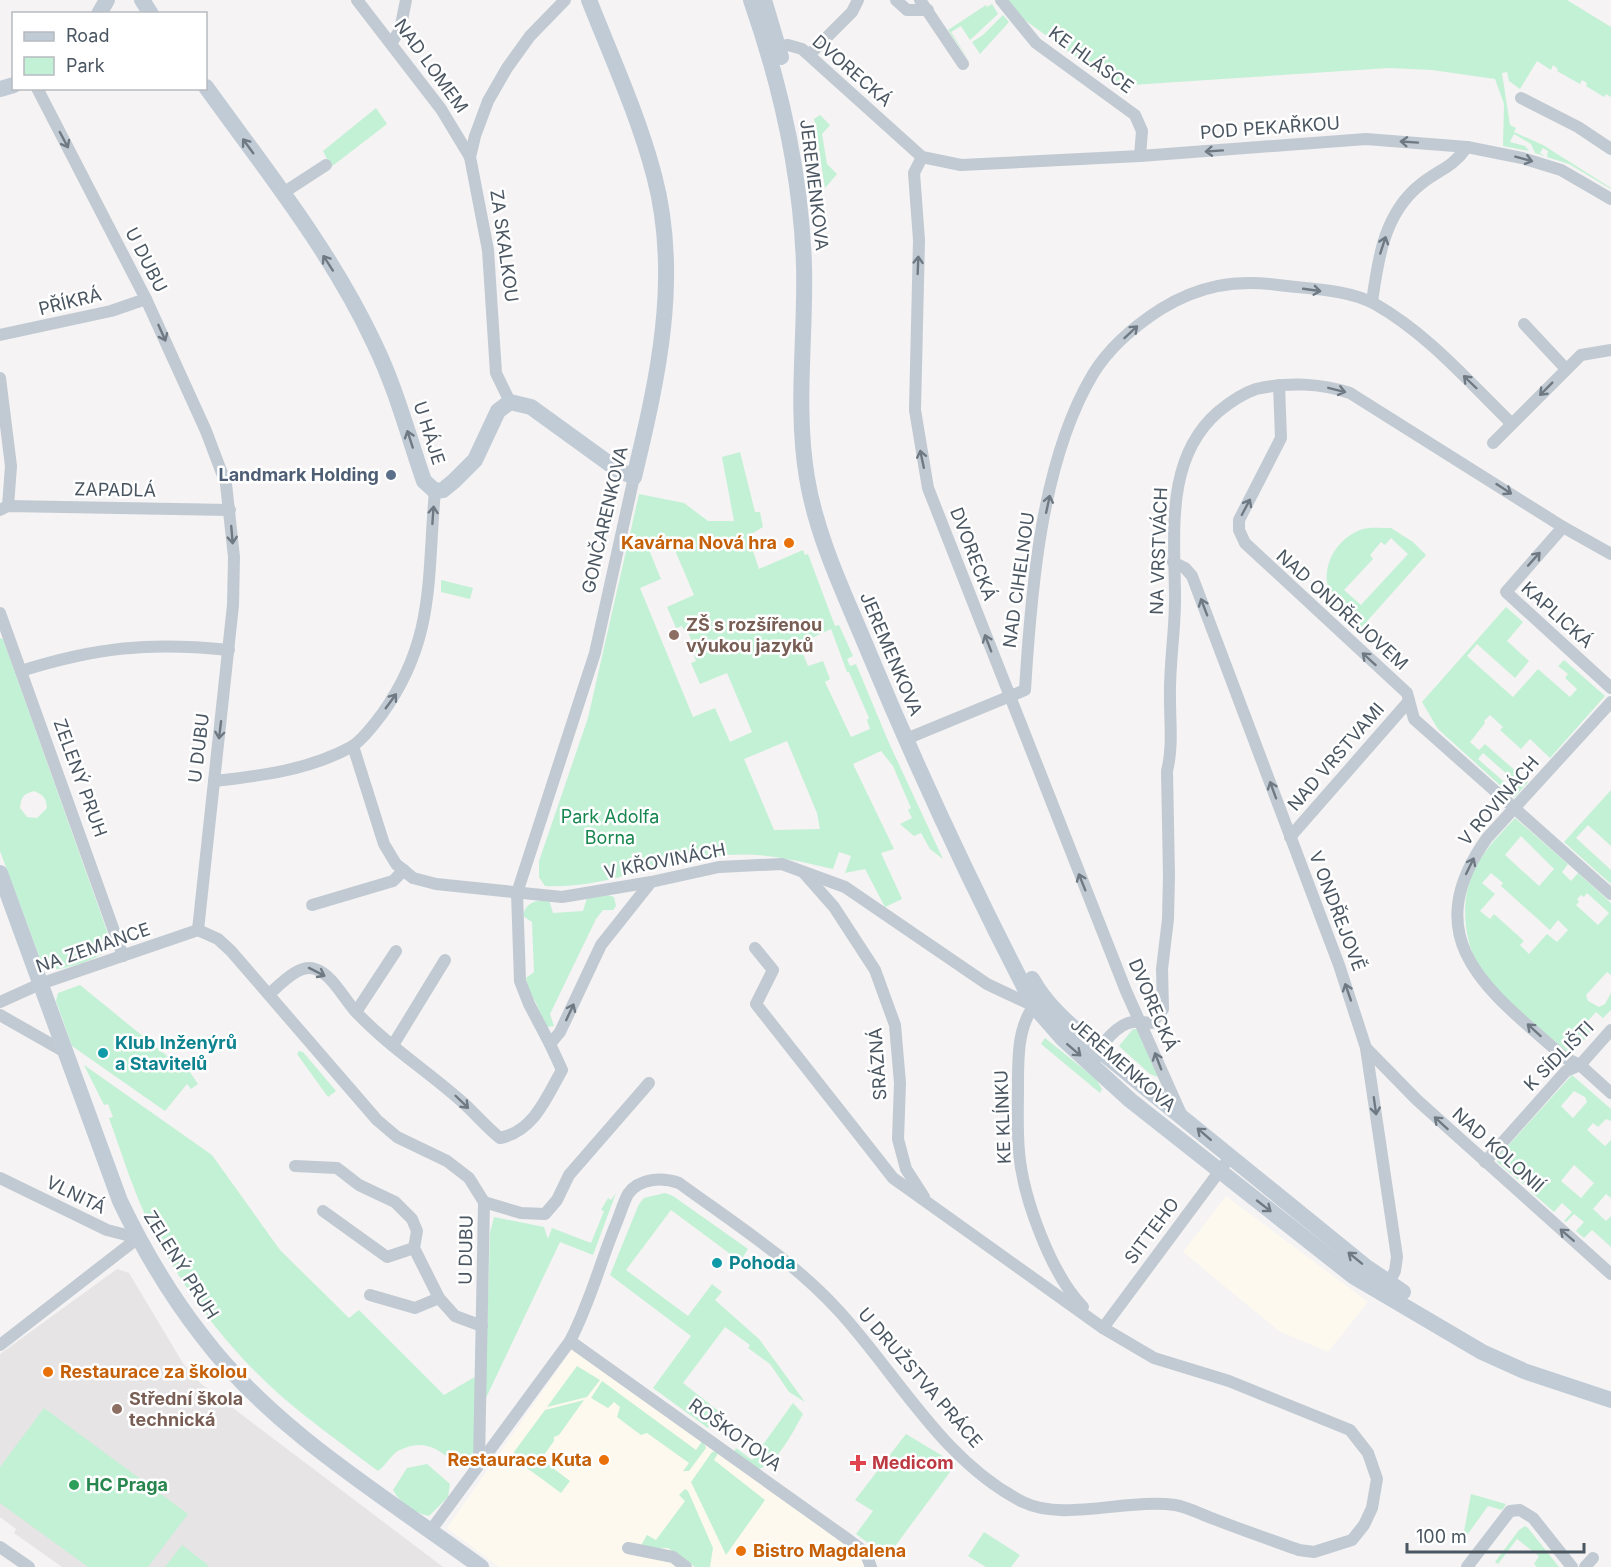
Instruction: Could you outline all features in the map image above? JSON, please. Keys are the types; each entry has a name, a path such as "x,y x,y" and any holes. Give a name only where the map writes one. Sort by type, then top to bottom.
{"street":[{"name":"NAD LOMEM","path":"357,0 392,42 441,109 470,157"},
{"path":"392,42 399,30 406,0"},
{"name":"ZA SKALKOU","path":"510,402 496,373 493,299 488,250 470,157 475,136 489,101 507,68 530,36 565,0"},
{"name":"GONČARENKOVA","path":"393,1045 463,1102 500,1138 516,1135 533,1120 562,1070 520,981 517,893 595,654 658,370 664,325 666,280 662,217 654,176 635,116 589,0"},
{"name":"JEREMENKOVA","path":"751,0 773,48"},
{"name":"JEREMENKOVA","path":"764,0 773,48 799,130 814,229 811,429 835,554 1017,950 1038,1001 1062,1038 1130,1100 1353,1276 1386,1288 1487,1343 1529,1362 1611,1389"},
{"path":"810,54 852,12 858,0"},
{"path":"896,0 907,10 924,5 963,64"},
{"name":"KE HLÁSCE","path":"1001,0 1036,43 1135,115 1142,131 1140,156"},
{"name":"DVORECKÁ","path":"773,48 794,46 810,54 922,157 914,173 919,240 915,364 916,430 928,488 1009,697 1142,1024 1182,1115"},
{"name":"U HÁJE","path":"207,88 283,194 336,275 374,342 395,393 424,481 435,491 430,570 421,639 402,686 376,722 353,746 300,766 262,776 214,780"},
{"name":"U DUBU","path":"38,90 146,299 206,431 226,484 234,557 229,650 198,930 218,939 269,994 377,1120 397,1137 447,1161 469,1178 484,1202 479,1463"},
{"path":"1521,98 1578,127 1611,149"},
{"name":"POD PEKAŘKOU","path":"922,157 961,165 986,166 1366,139 1467,147 1522,158 1561,170 1600,191 1611,200"},
{"path":"1372,302 1382,246 1401,204 1421,185 1455,164 1467,147"},
{"path":"283,194 326,165"},
{"name":"NAD CIHELNOU","path":"917,735 1025,690 1038,548 1059,460 1072,419 1094,373 1126,336 1145,319 1173,302 1199,290 1229,283 1259,282 1372,302 1406,325 1439,352 1511,423"},
{"name":"PŘÍKRÁ","path":"0,335 111,310 146,299"},
{"path":"1524,324 1566,369"},
{"path":"1493,443 1581,355 1611,350"},
{"path":"0,378 11,466 4,508"},
{"name":"NA VRSTVÁCH","path":"1099,1050 1124,1024 1135,1021 1142,1024 1157,1019 1163,1009 1162,969 1168,919 1167,771 1172,746 1170,699 1174,622 1173,562 1180,474 1193,442 1213,416 1235,398 1252,391 1279,385 1329,387 1360,398 1563,527 1611,554"},
{"name":"NAD ONDŘEJOVEM","path":"1279,385 1281,438 1239,520 1241,536 1258,558 1407,693 1414,719 1611,894"},
{"path":"435,491 443,490 475,460 498,411 510,402 531,407 618,470 634,477"},
{"name":"ZAPADLÁ","path":"4,508 230,510"},
{"name":"KAPLICKÁ","path":"1563,527 1506,592 1611,688"},
{"name":"V ONDŘEJOVĚ","path":"1173,562 1185,568 1192,576 1339,965 1366,1048 1397,1257 1396,1268 1386,1288"},
{"name":"ZELENÝ PRUH","path":"0,613 123,956"},
{"path":"21,671 66,657 123,646 182,645 229,650"},
{"name":"NAD VRSTVAMI","path":"1290,837 1409,701"},
{"name":"V ROVINÁCH","path":"1611,702 1487,838 1471,861 1462,882 1457,917 1463,947 1473,969 1489,990 1565,1058 1580,1065 1611,1093"},
{"name":"V KŘOVINÁCH","path":"353,746 384,844 396,864 413,878 436,884 562,897 651,882 718,867 782,864 844,887 987,984 1038,1001"},
{"path":"312,905 393,881 404,870"},
{"name":"SRÁZNÁ","path":"803,871 834,906 875,970 895,1025 900,1083 898,1139 906,1170 928,1203"},
{"name":"ZELENÝ PRUH","path":"0,873 120,1201 138,1238 203,1338 246,1385 312,1443 481,1567"},
{"path":"550,1044 560,1032 601,945 651,882"},
{"name":"NA ZEMANCE","path":"0,1002 40,984 198,930"},
{"name":"U DRUŽSTVA PRÁCE","path":"431,1530 570,1341 587,1310 604,1253 629,1193 639,1184 668,1179 679,1183 798,1269 839,1312 892,1378 964,1459 1022,1502 1047,1509 1090,1509 1142,1502 1178,1505 1306,1551 1320,1551 1352,1540 1364,1525 1372,1508 1377,1479 1368,1453 1350,1430 1229,1381 1154,1358 1103,1328 893,1178 756,1004 773,970 755,948"},
{"path":"356,1012 396,951"},
{"path":"269,994 299,971 306,968 316,969 324,974 356,1012 393,1045 445,960"},
{"name":"JEREMENKOVA","path":"1038,1001 1182,1115 1386,1288 1482,1352 1524,1371 1611,1400"},
{"name":"KE KLÍNKU","path":"1038,1001 1024,1024 1018,1068 1019,1153 1033,1212 1057,1272 1072,1296 1103,1328"},
{"path":"0,1015 65,1052"},
{"name":"K SÍDLIŠTI","path":"1485,1162 1566,1071 1580,1065 1611,1030"},
{"name":"NAD KOLONIÍ","path":"1366,1048 1416,1100 1611,1274"},
{"path":"1098,1071 1096,1060 1099,1050"},
{"path":"484,1202 521,1213 545,1214 558,1200 569,1175 649,1083"},
{"name":"SITTEHO","path":"1103,1328 1218,1170 1230,1157"},
{"name":"U DUBU","path":"295,1166 338,1168 358,1185 395,1202 412,1219 417,1231 414,1248 439,1298 455,1316 482,1326"},
{"name":"VLNITÁ","path":"0,1178 107,1230 138,1238"},
{"path":"323,1211 387,1257 414,1248"},
{"path":"0,1345 138,1238"},
{"name":"U DUBU","path":"370,1294 415,1308 439,1298"},
{"name":"ROŠKOTOVA","path":"570,1341 865,1552 871,1567"},
{"path":"1467,1567 1510,1511 1520,1510 1533,1518 1572,1567"},
{"path":"0,1546 29,1567"},
{"path":"628,1548 673,1557 686,1567"}],"shaded area":[{"path":"1226,1196 1368,1302 1328,1352 1279,1331 1183,1252"},
{"name":"Střední škola technická","path":"117,1269 129,1273 184,1365 200,1383 443,1567 62,1567 14,1533 16,1529 0,1517 0,1354"},
{"path":"573,1348 848,1545 874,1567 499,1567 447,1528"}],"green space":[{"path":"1007,0 1567,0 1611,27 1611,97 1606,94 1604,97 1586,86 1587,83 1582,80 1580,84 1557,71 1558,69 1553,65 1551,70 1537,61 1520,89 1509,81 1507,72 1502,73 1510,125 1516,128 1514,132 1543,145 1611,189 1569,164 1547,157 1548,151 1543,148 1540,153 1545,156 1535,153 1531,144 1514,134 1510,142 1525,146 1529,151 1503,146 1504,104 1495,79 1432,70 1389,68 1116,86 1022,18"},
{"path":"992,4 998,14 970,40 961,26 951,32 971,64 948,30 986,5 987,7"},
{"path":"1003,15 1009,22 980,54 972,42 983,35"},
{"path":"376,108 387,124 331,167 323,151"},
{"path":"820,115 830,125 822,134 827,164 837,174 825,188 814,119"},
{"name":"Park Adolfa Borna","path":"740,452 755,512 760,512 763,527 748,536 759,569 803,550 805,555 808,554 835,626 839,625 853,656 847,659 850,666 856,664 889,743 943,859 930,849 921,833 914,836 900,824 912,818 908,810 911,808 893,766 881,751 853,764 894,849 881,853 902,899 885,907 865,869 845,873 851,856 839,852 833,869 781,858 741,854 682,862 614,879 568,886 545,886 539,877 539,861 588,718 639,494 684,503 708,521 734,521 722,457","holes":["669,536 694,595 667,607 676,628 682,626 684,630 687,630 697,654 694,656 696,661 691,663 700,684 727,673 752,732 730,742 715,708 693,717 640,588 661,579 647,545","831,629 847,672 849,672 869,718 867,720 870,729 851,737 825,682 830,679 823,661 808,666 799,644","787,741 817,813 820,829 774,830 744,759"]},
{"path":"1366,528 1391,528 1413,542 1426,555 1361,628 1339,606 1330,593 1327,583 1329,563 1338,546 1354,533","holes":["1391,538 1408,554 1361,605 1344,590 1373,559 1370,555 1381,542 1385,545"]},
{"path":"441,580 473,588 470,599 441,592"},
{"path":"1506,607 1523,622 1507,641 1529,661 1515,678 1477,644 1467,656 1513,697 1538,669 1570,697 1577,689 1565,678 1568,674 1558,666 1564,660 1605,696 1550,758 1530,739 1521,749 1500,730 1503,727 1490,715 1484,721 1485,723 1470,742 1479,750 1485,744 1528,782 1514,798 1438,729 1422,702","holes":["1483,753 1516,782 1511,788 1478,759"]},
{"path":"0,638 3,639 112,945 91,960 64,968 47,970 41,961 0,851","holes":["30,792 37,792 44,797 47,808 37,818 27,817 20,808 22,799"]},
{"path":"1611,790 1611,846 1588,825 1576,838 1611,870 1611,884 1564,842"},
{"path":"1515,818 1568,864 1562,872 1571,881 1578,873 1611,903 1611,975 1607,972 1586,995 1588,1001 1599,1007 1605,1004 1611,993 1611,1010 1603,1018 1596,1012 1588,1021 1595,1027 1571,1055 1495,988 1478,966 1469,943 1465,904 1470,879 1484,854","holes":["1521,836 1554,869 1539,886 1505,855","1491,873 1503,883 1501,886 1550,930 1558,920 1568,930 1557,942 1547,934 1529,954 1520,945 1524,941 1494,914 1490,919 1480,911 1495,894 1482,883","1587,893 1609,913 1598,925 1576,905 1579,902 1577,899 1581,895 1584,897"]},
{"path":"607,895 614,897 616,906 613,910 603,910 596,919 550,1014 554,1026 547,1027 534,999 531,1000 526,978 534,972 532,922 523,916 524,911 532,903 549,900 553,913 583,911 587,898"},
{"path":"80,985 172,1060 179,1070 185,1065 198,1084 191,1089 187,1084 165,1111 72,1046 56,1001 58,993"},
{"path":"1133,1029 1137,1029 1158,1077 1150,1074 1119,1046"},
{"path":"1045,1038 1096,1079 1102,1089 1100,1093 1041,1044"},
{"path":"299,1051 303,1052 336,1091 328,1097 297,1054"},
{"path":"84,1065 212,1155 280,1250 349,1318 359,1310 444,1395 478,1375 478,1456 472,1466 457,1463 435,1449 415,1445 398,1451 378,1471 292,1405 261,1378 226,1340 194,1299 154,1233 124,1162 109,1118 113,1117 108,1104 104,1105"},
{"path":"1572,1075 1611,1109 1611,1121 1606,1119 1598,1127 1593,1123 1587,1130 1605,1146 1611,1140 1611,1198 1606,1194 1593,1209 1606,1221 1611,1216 1611,1247 1592,1230 1584,1238 1576,1231 1584,1222 1574,1214 1566,1222 1564,1221 1572,1212 1562,1203 1554,1212 1531,1192 1538,1184 1529,1177 1523,1184 1497,1162 1497,1158","holes":["1574,1091 1585,1097 1587,1102 1573,1118 1561,1106","1574,1165 1594,1183 1581,1198 1561,1181"]},
{"path":"616,1193 593,1255 560,1242 485,1400 490,1233 494,1217 544,1227 548,1239 552,1228 591,1243 604,1211 601,1210 608,1198 611,1200"},
{"path":"665,1193 673,1196 748,1249 741,1260 733,1256 671,1210 626,1270 688,1316 712,1284 722,1292 715,1300 759,1339 805,1402 789,1392 770,1364 748,1348 750,1345 725,1327 683,1383 721,1413 708,1428 653,1388 691,1336 610,1275 639,1204 644,1198"},
{"path":"577,1366 600,1380 587,1397 547,1407"},
{"path":"602,1381 696,1450 703,1440 706,1448 689,1471 683,1471 689,1463 647,1433 641,1435 617,1417 620,1407 614,1402 608,1408 591,1398"},
{"path":"584,1400 559,1435 554,1437 554,1441 541,1459 570,1481 561,1493 516,1460 514,1452 545,1410"},
{"path":"793,1403 803,1414 772,1461 758,1469 734,1452 736,1448 752,1460"},
{"name":"HC Praga","path":"44,1408 188,1514 148,1567 88,1567 0,1503 0,1467"},
{"path":"906,1434 956,1464 887,1557 856,1534 873,1511 855,1500"},
{"path":"712,1452 719,1452 714,1460 765,1500 726,1555 691,1482"},
{"path":"427,1464 450,1484 448,1497 429,1516 408,1507 393,1490 407,1468"},
{"path":"685,1489 688,1491 713,1548 710,1567 695,1567 668,1548 639,1549 647,1535 656,1540 685,1501 679,1495"},
{"path":"1471,1494 1506,1504 1502,1510 1488,1506 1462,1542"},
{"path":"1525,1526 1559,1567 1537,1567 1534,1564 1539,1556 1517,1539 1498,1564 1495,1562 1519,1530"},
{"path":"984,1532 1020,1555 1011,1567 986,1567 968,1556"},
{"path":"182,1545 208,1565 207,1567 165,1567"}],"place":[{"name":"Landmark Holding","path":"391,475"},
{"name":"Kavárna Nová hra","path":"789,543"},
{"name":"ZŠ s rozšířenou výukou jazyků","path":"674,635"},
{"name":"Klub Inženýrů a Stavitelů","path":"103,1053"},
{"name":"Pohoda","path":"717,1263"},
{"name":"Restaurace za školou","path":"48,1372"},
{"name":"Střední škola technická","path":"117,1409"},
{"name":"Restaurace Kuta","path":"604,1460"},
{"name":"Medicom","path":"858,1463"},
{"name":"HC Praga","path":"74,1485"},
{"name":"Bistro Magdalena","path":"741,1551"}]}
